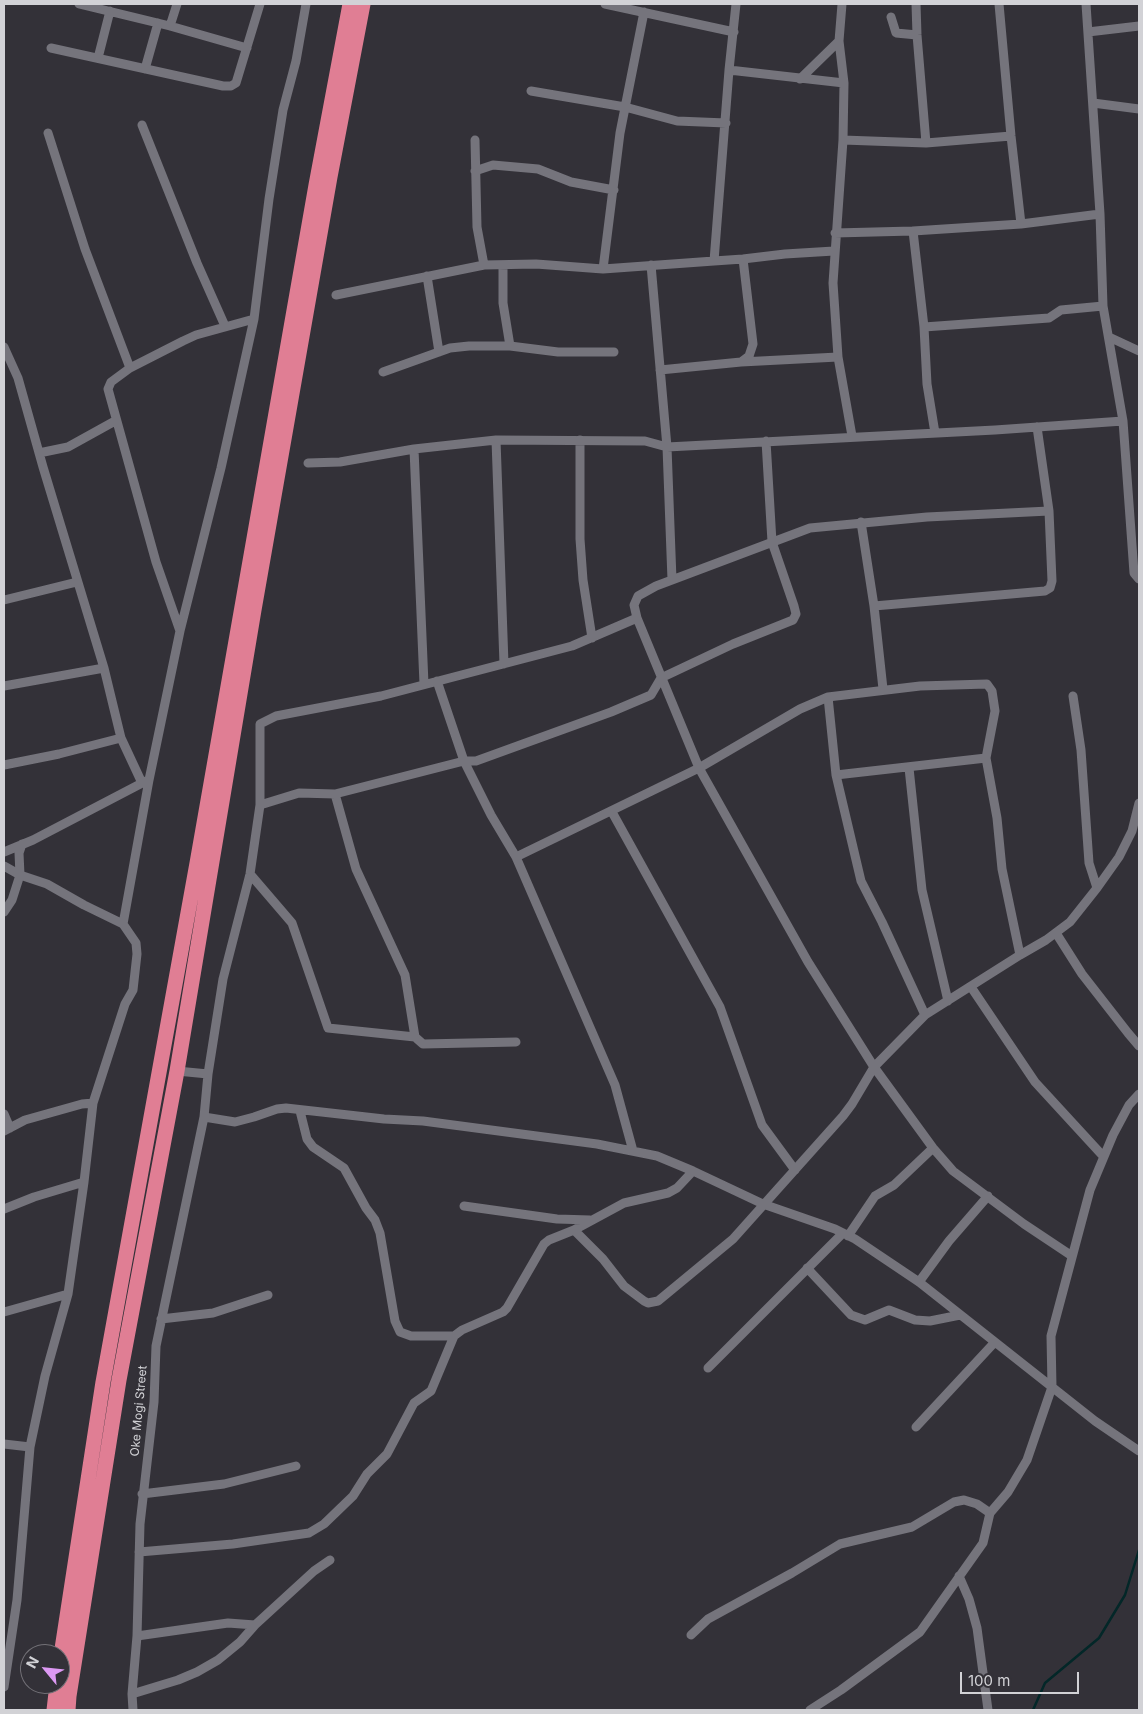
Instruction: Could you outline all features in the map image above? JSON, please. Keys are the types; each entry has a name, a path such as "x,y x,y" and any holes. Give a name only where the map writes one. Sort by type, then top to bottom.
{"highway":[{"path":"63,1644 103,1382 198,863 312,204 350,4"},
{"path":"68,1710 119,1380 177,1071 259,581 330,177 363,4"},
{"path":"54,1710 56,1694"}],"street":[{"path":"79,4 170,26 247,48"},
{"path":"170,26 177,4"},
{"path":"51,48 223,86 231,86 236,83 260,4"},
{"path":"123,924 145,782 180,631 221,468 254,319 269,198 282,118 296,61 306,4"},
{"path":"605,4 734,32"},
{"path":"714,261 736,4"},
{"path":"842,4 839,41 844,83 843,140 833,283 838,357 852,436"},
{"path":"916,4 926,143"},
{"path":"999,4 1021,224"},
{"path":"1086,4 1100,214 1103,306 1123,421 1134,573 1139,579"},
{"path":"98,58 110,12"},
{"path":"604,269 620,133 644,12"},
{"path":"891,17 896,32 917,35"},
{"path":"145,68 158,23"},
{"path":"1088,32 1139,26"},
{"path":"800,79 839,41"},
{"path":"729,70 844,83"},
{"path":"531,91 625,107 677,122 726,123"},
{"path":"1093,103 1139,109"},
{"path":"142,125 197,263 225,326"},
{"path":"48,133 85,249 130,368"},
{"path":"843,140 926,143 1011,136"},
{"path":"475,140 476,228 484,265"},
{"path":"475,171 494,165 538,169 571,182 614,190"},
{"path":"835,233 913,231 1021,224 1100,214"},
{"path":"913,231 924,327 927,384 935,433"},
{"path":"336,295 484,265 536,264 604,269 834,251"},
{"path":"741,362 749,356 753,344 743,259"},
{"path":"504,264 503,303 510,346"},
{"path":"651,265 667,446 672,580"},
{"path":"427,276 439,352"},
{"path":"924,327 1049,318 1061,310 1103,306"},
{"path":"180,631 156,562 115,421 108,389 111,382 130,368 196,335 254,319"},
{"path":"1109,337 1139,351"},
{"path":"383,372 450,348 469,346 510,346 558,352 614,352"},
{"path":"4,347 18,378 104,668 121,738 145,782"},
{"path":"660,370 741,362 838,357"},
{"path":"39,453 68,447 115,421"},
{"path":"308,463 340,462 414,449 496,440 645,441 667,446 935,433 1123,421"},
{"path":"874,606 1045,591 1050,588 1052,581 1048,511 1037,427"},
{"path":"496,440 504,664"},
{"path":"580,440 580,547 592,638"},
{"path":"260,805 299,793 335,794 464,761 476,761 611,712 651,695 661,678 733,644 793,620 796,614 794,606 772,542 766,441"},
{"path":"414,449 424,684 572,646 637,618"},
{"path":"1048,511 928,517 810,528 672,580 638,596 634,604 637,618 699,768 808,962 874,1066 933,1148 953,1171 1024,1224 1072,1256"},
{"path":"861,522 874,606 883,689"},
{"path":"4,600 78,582"},
{"path":"4,686 104,668"},
{"path":"437,681 464,761 491,815 516,857 615,1085 633,1151"},
{"name":"Oke Mogi Street","path":"132,1710 137,1636 142,1494 154,1402 156,1346 204,1117 208,1074 223,979 250,874 260,805 260,724 276,716 381,696 424,684"},
{"path":"516,857 612,812 699,768 800,709 828,698 883,689 987,684 992,692 995,712 986,758 1002,869 1020,955"},
{"path":"1073,696 1081,750 1090,870 1097,888"},
{"path":"828,698 836,775 860,881 882,922 925,1015"},
{"path":"4,765 59,754 121,738"},
{"path":"836,775 986,758"},
{"path":"909,768 922,890 948,1001"},
{"path":"4,852 145,782"},
{"path":"335,794 356,869 404,975 415,1036 423,1044 516,1042"},
{"path":"574,1230 603,1259 624,1286 648,1303 658,1301 728,1245 848,1110 874,1066 925,1015 1046,940 1070,922 1119,857 1132,831 1139,803"},
{"path":"612,812 720,1007 762,1125 795,1170"},
{"path":"4,912 12,900 20,875 19,853 22,844"},
{"path":"4,866 20,875 47,884 84,906 123,924 136,942 137,954 133,990 125,1004 93,1103 68,1294 45,1376 30,1447 17,1600 4,1687"},
{"path":"250,874 292,923 328,1028 415,1036"},
{"path":"1056,933 1082,974 1139,1046"},
{"path":"971,987 1035,1082 1103,1156"},
{"path":"177,1071 208,1074"},
{"path":"810,1710 841,1690 920,1632 983,1543 990,1513 1008,1492 1027,1460 1052,1388 1052,1336 1090,1190 1103,1156 1129,1105 1139,1094"},
{"path":"4,1114 7,1129 25,1120 82,1104 93,1103"},
{"path":"204,1117 235,1122 276,1108 423,1122 597,1144 656,1156 763,1204 846,1234 919,1282 1095,1422 1138,1451"},
{"path":"300,1111 307,1139 313,1147 344,1168 366,1208 375,1220 380,1233 395,1321 400,1332 411,1336 454,1336"},
{"path":"708,1368 807,1268 846,1234 875,1196 894,1184 933,1148"},
{"path":"139,1552 233,1544 310,1533 324,1524 353,1496 367,1474 387,1454 414,1403 431,1391 454,1336 462,1330 503,1312 507,1308 544,1244 632,1201 677,1188 693,1171"},
{"path":"4,1209 84,1182"},
{"path":"919,1282 949,1241 988,1196"},
{"path":"464,1206 557,1219 590,1220"},
{"path":"807,1268 851,1315 865,1320 889,1310 915,1320 930,1321 960,1315"},
{"path":"4,1312 68,1294"},
{"path":"161,1319 213,1313 268,1295"},
{"path":"916,1427 994,1343"},
{"path":"4,1444 30,1447"},
{"path":"142,1494 224,1484 296,1466"},
{"path":"691,1635 708,1618 792,1573 840,1544 912,1527 954,1502 964,1500 977,1504 990,1513"},
{"path":"132,1694 178,1680 218,1660 240,1642 255,1625 314,1571 330,1560"},
{"path":"959,1576 969,1598 977,1628 988,1710"},
{"path":"137,1636 228,1623 255,1625"}],"waterway":[{"path":"1033,1710 1045,1683 1099,1638 1125,1595 1139,1550"}]}
